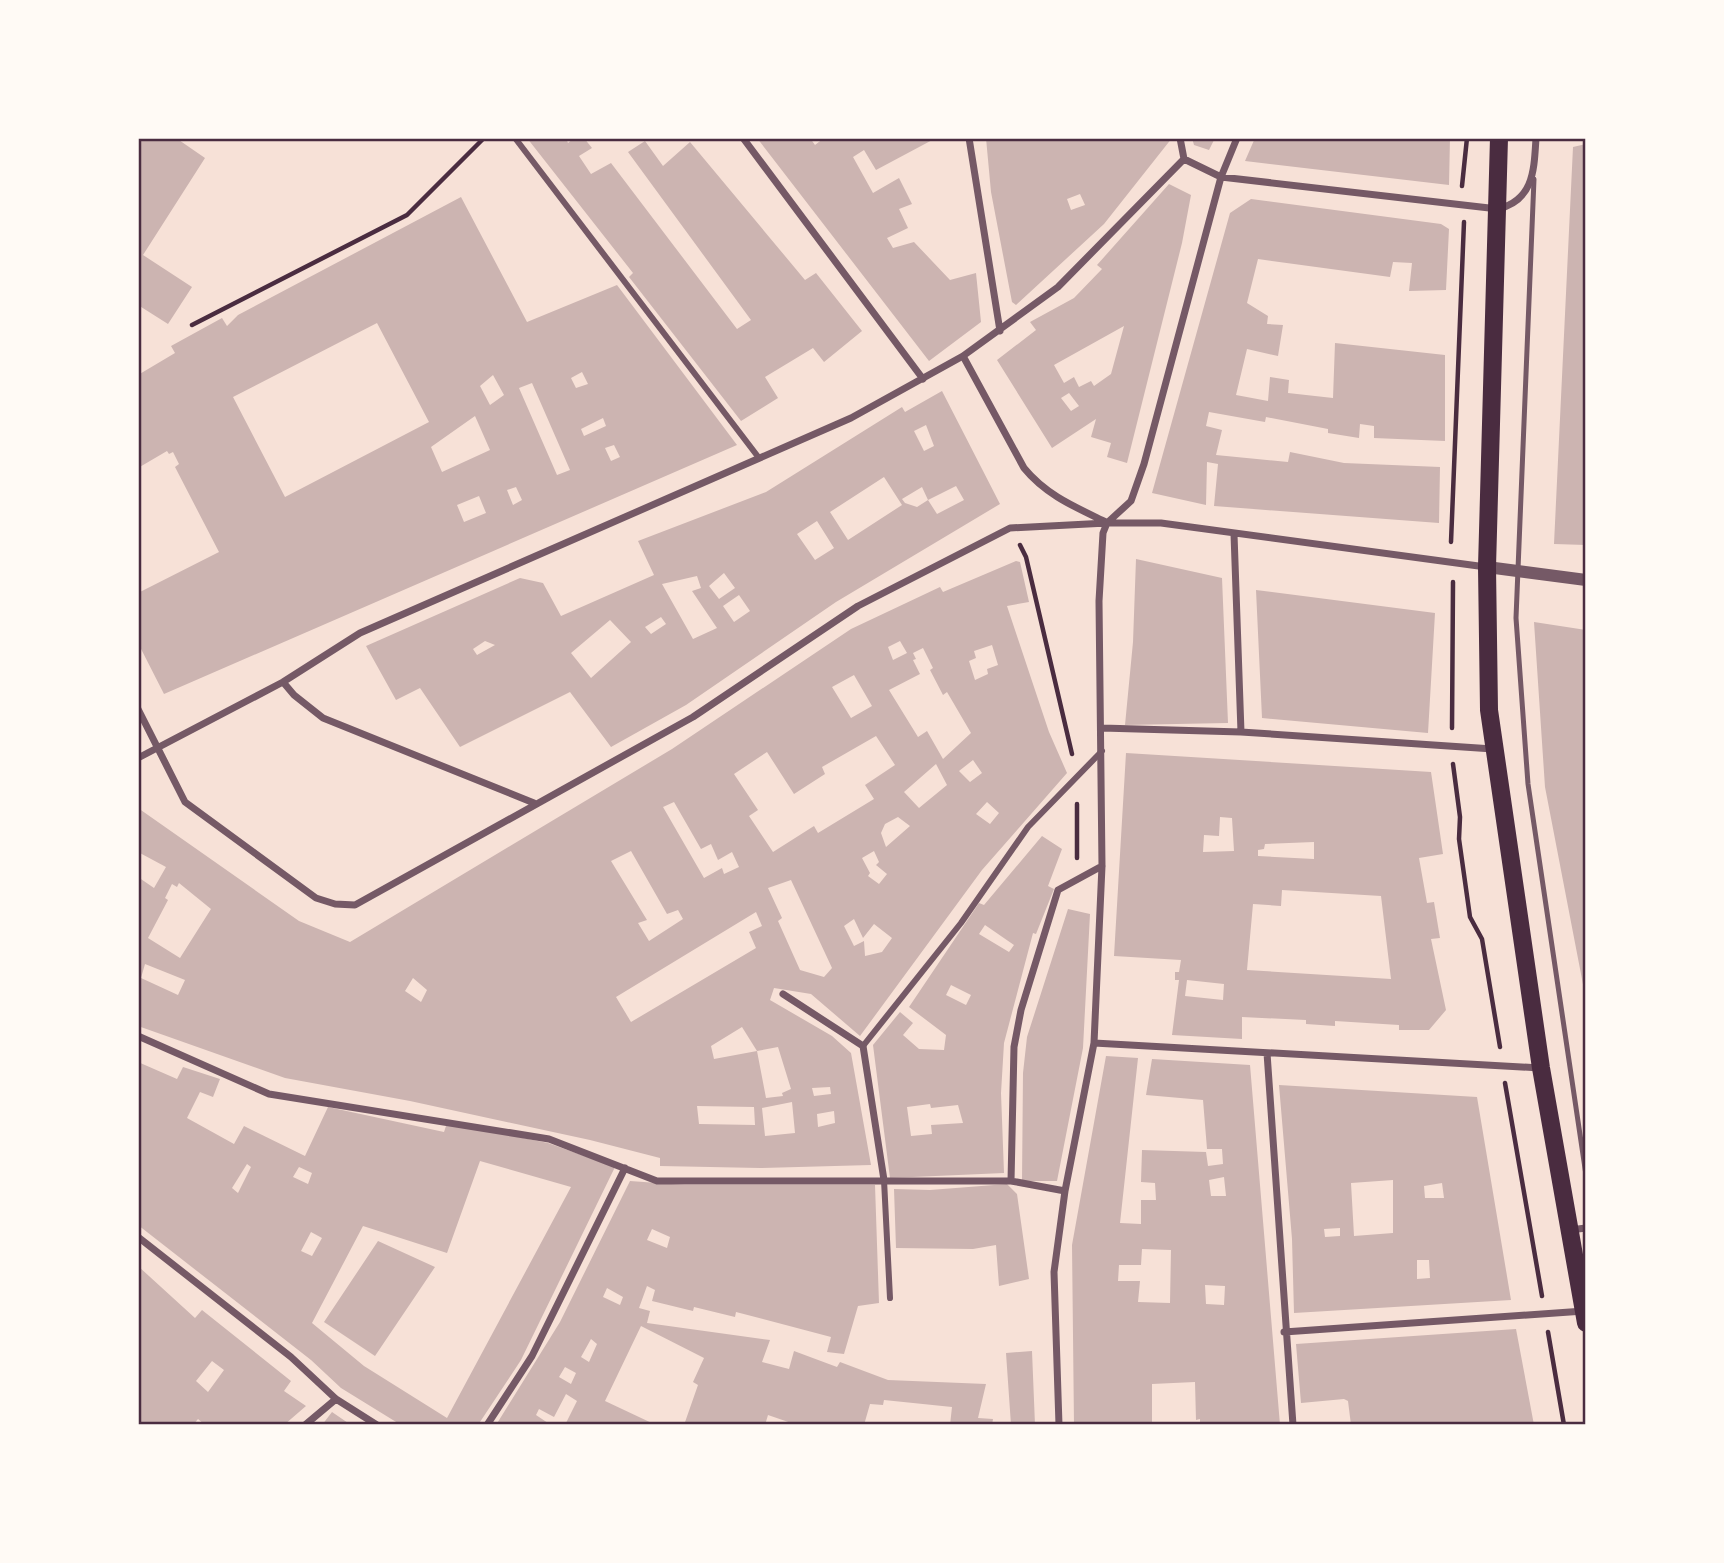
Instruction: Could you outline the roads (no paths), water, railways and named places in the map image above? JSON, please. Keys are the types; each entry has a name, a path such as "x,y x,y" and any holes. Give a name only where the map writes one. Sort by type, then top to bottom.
{"main road":[{"path":"1499,138 1487,567 1489,710 1541,1068 1577,1229 1585,1317"}],"street":[{"path":"515,138 759,458"},
{"path":"743,138 923,379"},
{"path":"969,138 1000,331"},
{"path":"1180,138 1184,159"},
{"path":"1059,1425 1054,1272 1065,1191 1094,1043 1102,866 1099,601 1103,533 1107,523 1131,501 1144,464 1221,177 1237,138"},
{"path":"1184,159 1221,177 1498,209 1518,200 1534,179 1536,138"},
{"path":"138,758 282,682 360,633 851,418 923,379 1000,331 1058,287 1184,159"},
{"path":"963,356 1024,468 1037,484 1063,502 1107,523"},
{"path":"138,709 185,802 316,898 335,904 355,905 534,803 605,767 693,717 858,606 1010,528 1161,523 1586,580"},
{"path":"1234,534 1241,732"},
{"path":"282,682 323,718 534,803"},
{"path":"1102,728 1241,732 1493,749"},
{"path":"890,1298 884,1180 863,1046 961,923 1028,827 1102,751"},
{"path":"1011,1181 1014,1047 1021,1010 1058,890 1102,866"},
{"path":"783,995 863,1046"},
{"path":"138,1036 269,1094 549,1139 650,1180 684,1183 1011,1181 1065,1191"},
{"path":"1094,1043 1541,1068"},
{"path":"1267,1053 1284,1332 1293,1425"},
{"path":"488,1425 532,1356 625,1168"},
{"path":"138,1237 291,1357 335,1399 377,1425"},
{"path":"1284,1332 1585,1317"},
{"path":"305,1425 335,1399"}],"lane":[{"path":"1534,179 1516,618 1528,784 1586,1175"}]}
